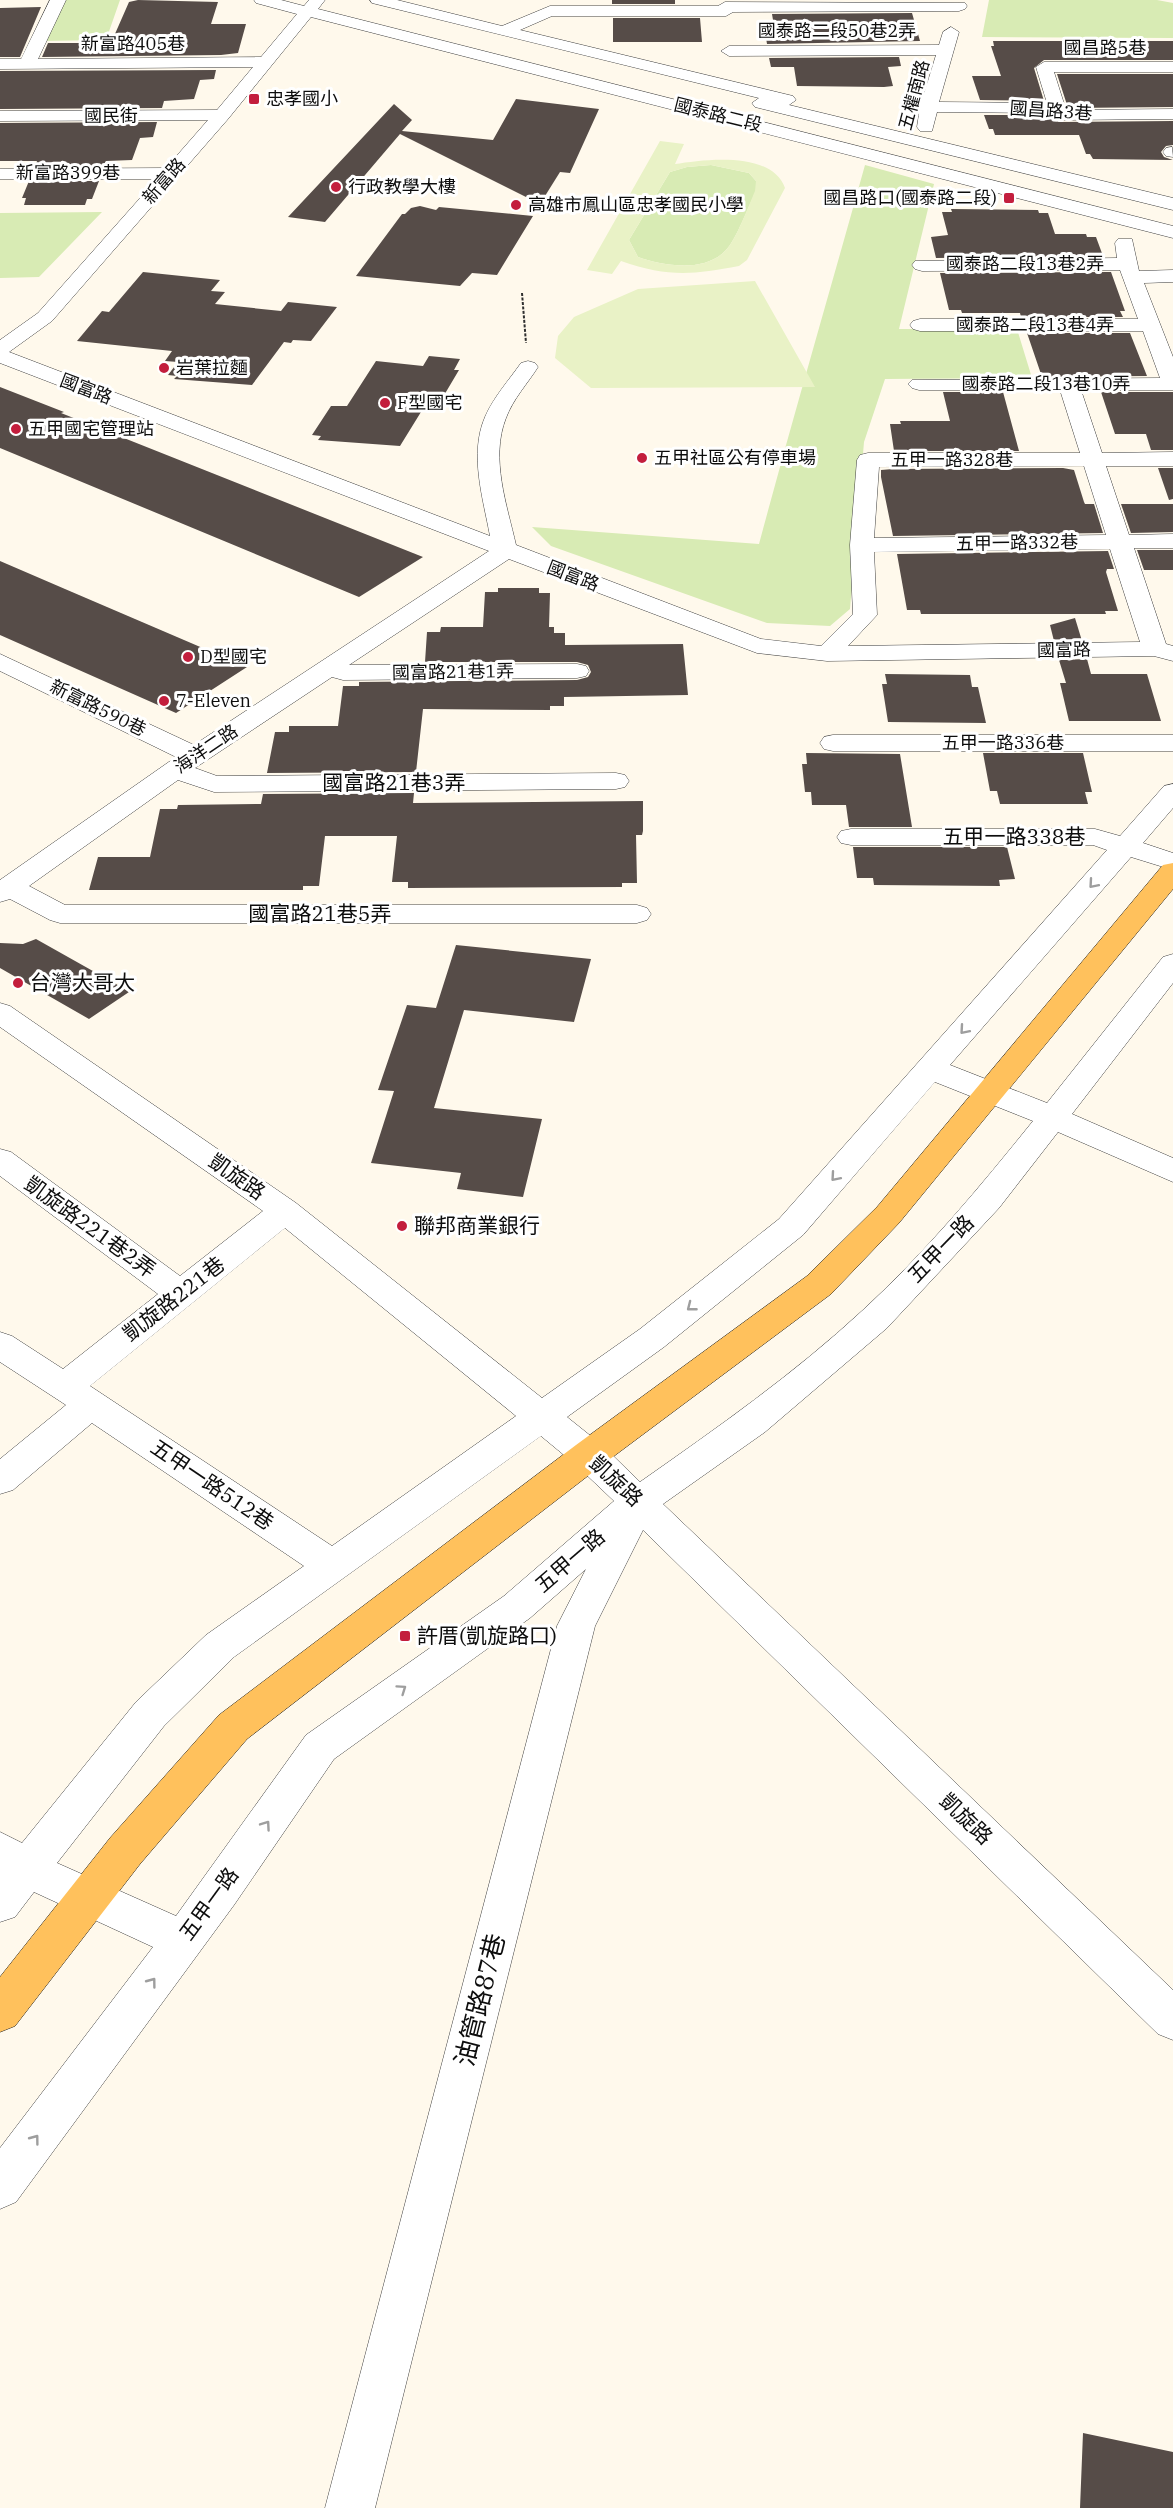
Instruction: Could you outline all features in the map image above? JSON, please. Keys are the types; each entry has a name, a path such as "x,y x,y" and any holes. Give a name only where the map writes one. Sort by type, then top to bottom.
{"main road":[{"path":"0,2011 125,1851 233,1727 588,1455 819,1285 888,1215 1173,871"}],"street":[{"path":"27,64 58,0"},
{"name":"國泰路二段","path":"262,0 308,4 711,97 921,149 1127,207 1173,232"},
{"name":"國泰路二段","path":"371,3 503,31 711,97"},
{"name":"國泰路二段","path":"371,3 711,97 921,149 1173,220"},
{"path":"503,31 550,11 960,3"},
{"name":"五權南路","path":"921,149 929,107 960,3"},
{"name":"新富路","path":"0,349 45,317 222,115 266,62 308,4"},
{"path":"711,97 729,51 725,6"},
{"name":"國泰路二段50巷2弄","path":"729,51 946,50"},
{"name":"新富路405巷","path":"0,64 266,62"},
{"path":"27,116 46,64"},
{"name":"國昌路5巷","path":"1057,108 1044,67 1173,67"},
{"name":"國昌路3巷","path":"929,107 1057,108 1060,115 1173,114"},
{"name":"國民街","path":"0,116 222,115"},
{"name":"國泰路二段","path":"921,149 1173,195"},
{"name":"新富路399巷","path":"0,174 171,173"},
{"name":"國泰路二段","path":"1127,207 1173,204"},
{"path":"1127,207 1130,270 1152,316 1173,384"},
{"name":"國泰路二段13巷2弄","path":"922,265 1130,270 1173,276"},
{"name":"國泰路二段13巷4弄","path":"920,325 1152,316"},
{"name":"國富路","path":"0,356 758,646 827,654 1164,652"},
{"path":"505,551 488,446 496,418 528,367"},
{"name":"國泰路二段13巷10弄","path":"919,384 1173,384"},
{"path":"1068,384 1120,542 1164,652"},
{"name":"五甲一路328巷","path":"827,654 865,615 862,545 868,460 1173,459"},
{"name":"五甲一路332巷","path":"862,545 1173,541"},
{"name":"海洋二路","path":"5,890 185,763 505,551"},
{"name":"國富路21巷1弄","path":"330,666 343,673 577,671"},
{"name":"新富路590巷","path":"6,669 185,763"},
{"name":"五甲一路336巷","path":"834,743 1173,743"},
{"name":"國富路21巷3弄","path":"185,763 213,784 616,781"},
{"path":"0,1903 14,1860 150,1714 220,1646 652,1338 791,1227 1173,792"},
{"name":"五甲一路338巷","path":"851,837 1095,837 1173,862"},
{"name":"國富路21巷5弄","path":"5,890 60,914 637,914"},
{"name":"五甲一路","path":"0,2186 183,1940 320,1747 517,1607 638,1502 753,1422 875,1319 988,1200 1173,963"},
{"name":"凱旋路","path":"0,1013 285,1211 588,1455 1173,2019"},
{"path":"930,1068 1052,1117 1173,1171"},
{"name":"凱旋路221巷2弄","path":"0,1160 181,1294"},
{"name":"凱旋路221巷","path":"0,1480 77,1395 181,1294 285,1211"},
{"name":"五甲一路512巷","path":"0,1345 333,1566"},
{"name":"油管路87巷","path":"350,2508 576,1626 638,1502"},
{"path":"14,1860 88,1898 183,1940"}],"path":[{"path":"522,293 528,367"}],"green space":[{"path":"56,0 120,0 106,40 40,41"},
{"path":"989,0 1157,0 1173,3 1173,38 982,37"},
{"path":"660,141 684,144 675,164 703,160 737,160 753,163 767,168 778,176 785,188 747,260 739,266 680,273 652,270 621,261 612,274 587,270","holes":["711,165 749,173 756,181 755,191 734,239 717,257 696,265 672,265 638,257 629,240 670,172 687,167"]},
{"path":"711,165 749,173 756,181 756,191 730,245 717,257 696,265 672,265 638,257 629,240 670,172 687,167"},
{"path":"865,165 934,184 899,329 1017,329 1032,378 885,379 864,442 850,609 830,626 767,623 551,546 532,527 759,544"},
{"path":"102,212 39,277 0,278 0,213"},
{"path":"755,281 815,387 591,388 555,358 558,336 574,317 638,289"}],"building":[{"path":"138,0 218,2 211,24 246,24 238,53 42,57 48,43 111,43 129,2"},
{"path":"612,0 675,0 675,4 612,4"},
{"path":"41,7 20,57 0,57 0,8"},
{"path":"912,13 920,41 767,44 765,32 775,32 772,14"},
{"path":"613,18 700,18 702,42 613,42"},
{"path":"993,41 1173,41 1173,60 1044,60 1034,68 1044,101 980,100 972,76 1001,76 991,46 994,46"},
{"path":"899,57 901,66 888,67 893,86 884,87 797,86 794,67 771,67 769,58"},
{"path":"216,70 214,79 200,80 194,99 164,101 162,108 0,109 0,71"},
{"path":"1057,74 1173,74 1173,107 1068,108"},
{"path":"516,99 599,109 570,173 560,172 540,204 400,134 325,222 288,217 394,104 412,120 402,131 493,140"},
{"path":"984,115 1050,115 1054,121 1060,122 1173,121 1173,145 1166,146 1161,152 1164,157 1173,160 1093,159 1090,154 1086,154 1079,135 995,135 993,129 989,129"},
{"path":"157,122 153,137 140,138 132,160 106,161 104,166 35,167 37,161 0,161 0,123"},
{"path":"29,181 99,181 92,199 87,199 85,205 24,205 26,198 22,198"},
{"path":"420,206 436,210 439,207 533,216 497,275 472,273 460,286 356,276 402,214 411,208"},
{"path":"951,209 1038,210 1039,213 1048,213 1055,234 1086,234 1087,237 1096,237 1103,256 936,258 931,237 948,235 942,212 952,212"},
{"path":"143,272 220,280 211,291 225,292 215,304 281,311 288,302 337,307 311,341 284,342 252,385 174,379 177,376 168,375 178,362 165,361 172,351 77,341 102,311 109,312"},
{"path":"1111,272 1125,311 1120,311 1123,317 1021,317 1020,313 962,313 961,310 949,310 940,273"},
{"path":"1027,333 1130,333 1147,376 1042,377"},
{"name":"F型國宅","path":"429,356 460,359 454,370 459,370 443,397 438,397 437,400 429,399 400,446 318,440 321,436 312,435 331,406 347,406 376,361 423,366"},
{"path":"0,387 423,557 359,597 0,448"},
{"path":"943,392 1003,392 1019,451 894,451 890,424 901,424 900,421 950,421"},
{"path":"1101,392 1173,392 1173,450 1151,450 1146,434 1115,434"},
{"path":"1063,468 1074,470 1084,502 1094,504 1103,533 893,536 881,470"},
{"path":"1158,468 1173,468 1173,499 1169,500"},
{"path":"1121,504 1173,504 1173,532 1131,533"},
{"path":"1137,550 1173,550 1173,570 1144,570"},
{"path":"1108,551 1114,569 1107,569 1106,572 1118,611 1105,611 1106,614 921,614 920,610 907,610 897,554"},
{"name":"D型國宅","path":"0,561 247,667 176,713 0,635"},
{"path":"498,588 539,588 539,593 550,593 549,627 554,627 554,633 565,633 565,645 683,644 688,695 564,697 564,706 550,706 550,710 423,709 416,772 267,773 275,732 289,732 289,726 338,726 343,686 359,686 359,682 577,680 588,677 591,672 588,665 577,662 425,662 427,632 440,632 441,627 483,627 485,592 498,592"},
{"path":"1075,618 1082,641 1054,641 1050,625"},
{"path":"1087,659 1091,674 1147,674 1161,721 1069,721 1060,683 1066,683 1059,660"},
{"path":"885,674 970,675 972,687 978,687 986,723 888,722 882,684 887,684"},
{"path":"806,753 900,754 912,827 849,827 846,805 812,805 811,792 805,792 802,764 807,764"},
{"path":"983,753 1083,753 1092,792 1085,792 1088,804 1000,804 997,791 990,791"},
{"path":"414,793 413,803 643,801 643,831 642,835 636,835 637,883 622,883 622,887 408,888 408,882 392,882 397,836 325,836 319,886 303,886 303,890 89,890 98,857 150,857 160,809 177,809 178,805 261,804 263,794"},
{"path":"853,847 1007,847 1015,879 999,880 1000,886 874,885 873,878 857,878"},
{"path":"36,939 129,992 89,1019 0,968 0,943 23,944"},
{"path":"456,945 591,959 574,1022 464,1010 434,1108 542,1119 523,1197 457,1189 461,1173 371,1163 394,1091 378,1090 407,1005 436,1008"},
{"path":"1083,2433 1173,2452 1173,2508 1080,2508"}],"place":[{"name":"忠孝國小","path":"254,99"},
{"name":"行政教學大樓","path":"336,187"},
{"name":"國昌路口(國泰路二段)","path":"1009,198"},
{"name":"高雄市鳳山區忠孝國民小學","path":"516,205"},
{"name":"岩葉拉麵","path":"164,368"},
{"name":"F型國宅","path":"385,403"},
{"name":"五甲國宅管理站","path":"16,429"},
{"name":"五甲社區公有停車場","path":"642,458"},
{"name":"D型國宅","path":"188,657"},
{"name":"7-Eleven","path":"164,701"},
{"name":"台灣大哥大","path":"18,983"},
{"name":"聯邦商業銀行","path":"402,1226"},
{"name":"許厝(凱旋路口)","path":"405,1636"}]}
